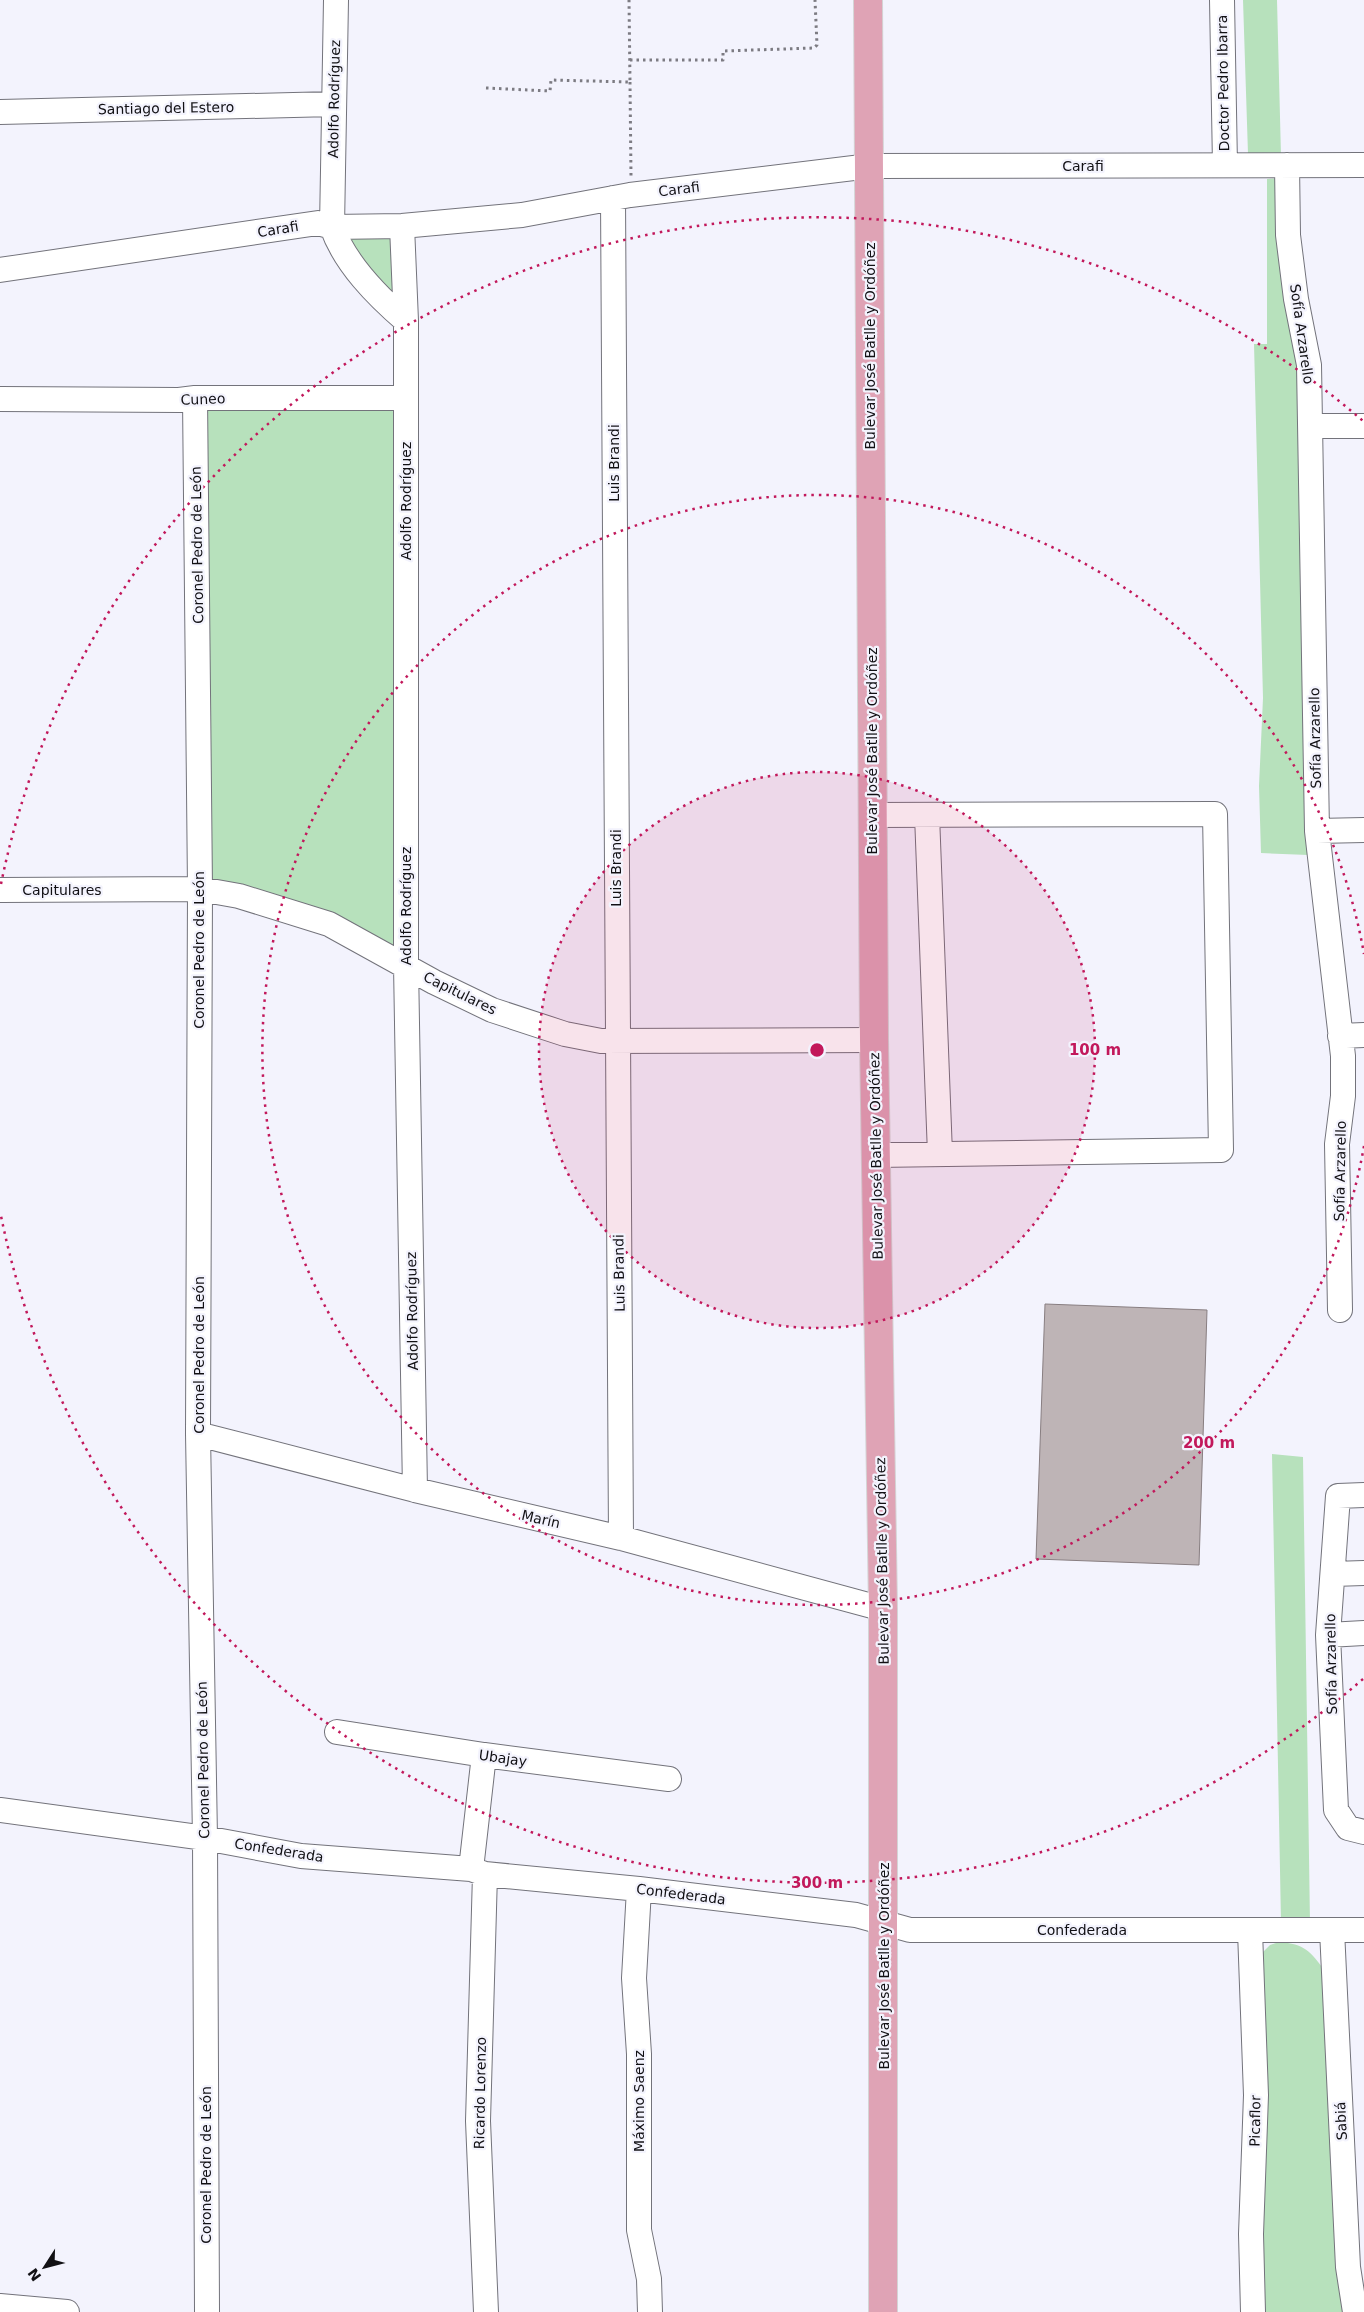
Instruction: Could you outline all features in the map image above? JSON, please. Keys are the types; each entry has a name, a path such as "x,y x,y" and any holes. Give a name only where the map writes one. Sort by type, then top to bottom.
{"main road":[{"name":"Bulevar José Batlle y Ordóñez","path":"868,0 874,1040 883,1609 883,2312"}],"street":[{"name":"Adolfo Rodríguez","path":"336,0 332,227 338,244 347,258 387,305 406,321"},
{"name":"Doctor Pedro Ibarra","path":"1222,0 1225,166"},
{"name":"Santiago del Estero","path":"0,112 333,104"},
{"name":"Sofía Arzarello","path":"1287,165 1288,234 1296,299 1309,365 1317,831 1343,1076 1337,1144 1340,1310"},
{"name":"Carafi","path":"0,270 318,222 332,227 402,226 522,215 622,196 870,166 1364,165"},
{"name":"Luis Brandi","path":"622,196 617,1041 622,1538"},
{"name":"Adolfo Rodríguez","path":"402,226 406,321 406,965 415,1490"},
{"name":"Coronel Pedro de León","path":"196,398 200,890 198,1434 205,1838 207,2312"},
{"name":"Cuneo","path":"0,399 406,398"},
{"path":"1310,426 1364,426"},
{"path":"872,815 1215,814 1221,1150 876,1155"},
{"path":"927,815 940,1154"},
{"path":"1317,831 1364,830"},
{"name":"Capitulares","path":"0,890 200,890 239,896 329,924 434,982 492,1010 565,1034 617,1041 874,1040"},
{"path":"1340,1036 1364,1035"},
{"name":"Marín","path":"198,1434 415,1490 622,1538 883,1609"},
{"name":"Sofía Arzarello","path":"1356,1830 1336,1810 1328,1635 1338,1496 1364,1495"},
{"path":"1333,1574 1364,1573"},
{"path":"1328,1635 1364,1634"},
{"name":"Ubajay","path":"337,1732 484,1755 668,1779"},
{"name":"Ricardo Lorenzo","path":"484,1755 478,1872 478,2121 486,2312"},
{"name":"Confederada","path":"0,1810 205,1838 300,1856 639,1889 856,1915 910,1930 1364,1930"},
{"name":"Máximo Saenz","path":"639,1889 634,1978 639,2054 639,2230 649,2279 650,2312"},
{"name":"Sabiá","path":"1332,1930 1348,2267 1355,2312"},
{"name":"Picaflor","path":"1250,1931 1256,2095 1252,2234 1253,2312"},
{"path":"0,2306 67,2312"}],"path":[{"path":"622,196 630,82 629,0"},
{"path":"630,60 723,60 723,51 814,48 817,45 815,0"},
{"path":"486,88 550,90 551,80 630,82"}],"green space":[{"path":"1243,0 1277,0 1281,156 1248,154"},
{"path":"1280,178 1303,350 1309,762 1308,855 1261,853 1259,786 1263,698 1254,344 1267,344 1267,179"},
{"path":"345,237 394,237 398,240 393,304"},
{"path":"389,408 396,414 401,937 392,950 209,883 203,411"},
{"path":"1272,1454 1303,1457 1310,1923 1281,1922"},
{"path":"1279,1942 1295,1945 1306,1950 1325,1971 1346,2312 1264,2312 1263,1952 1270,1945"}],"building":[{"path":"1045,1304 1207,1310 1199,1565 1036,1559"}]}
